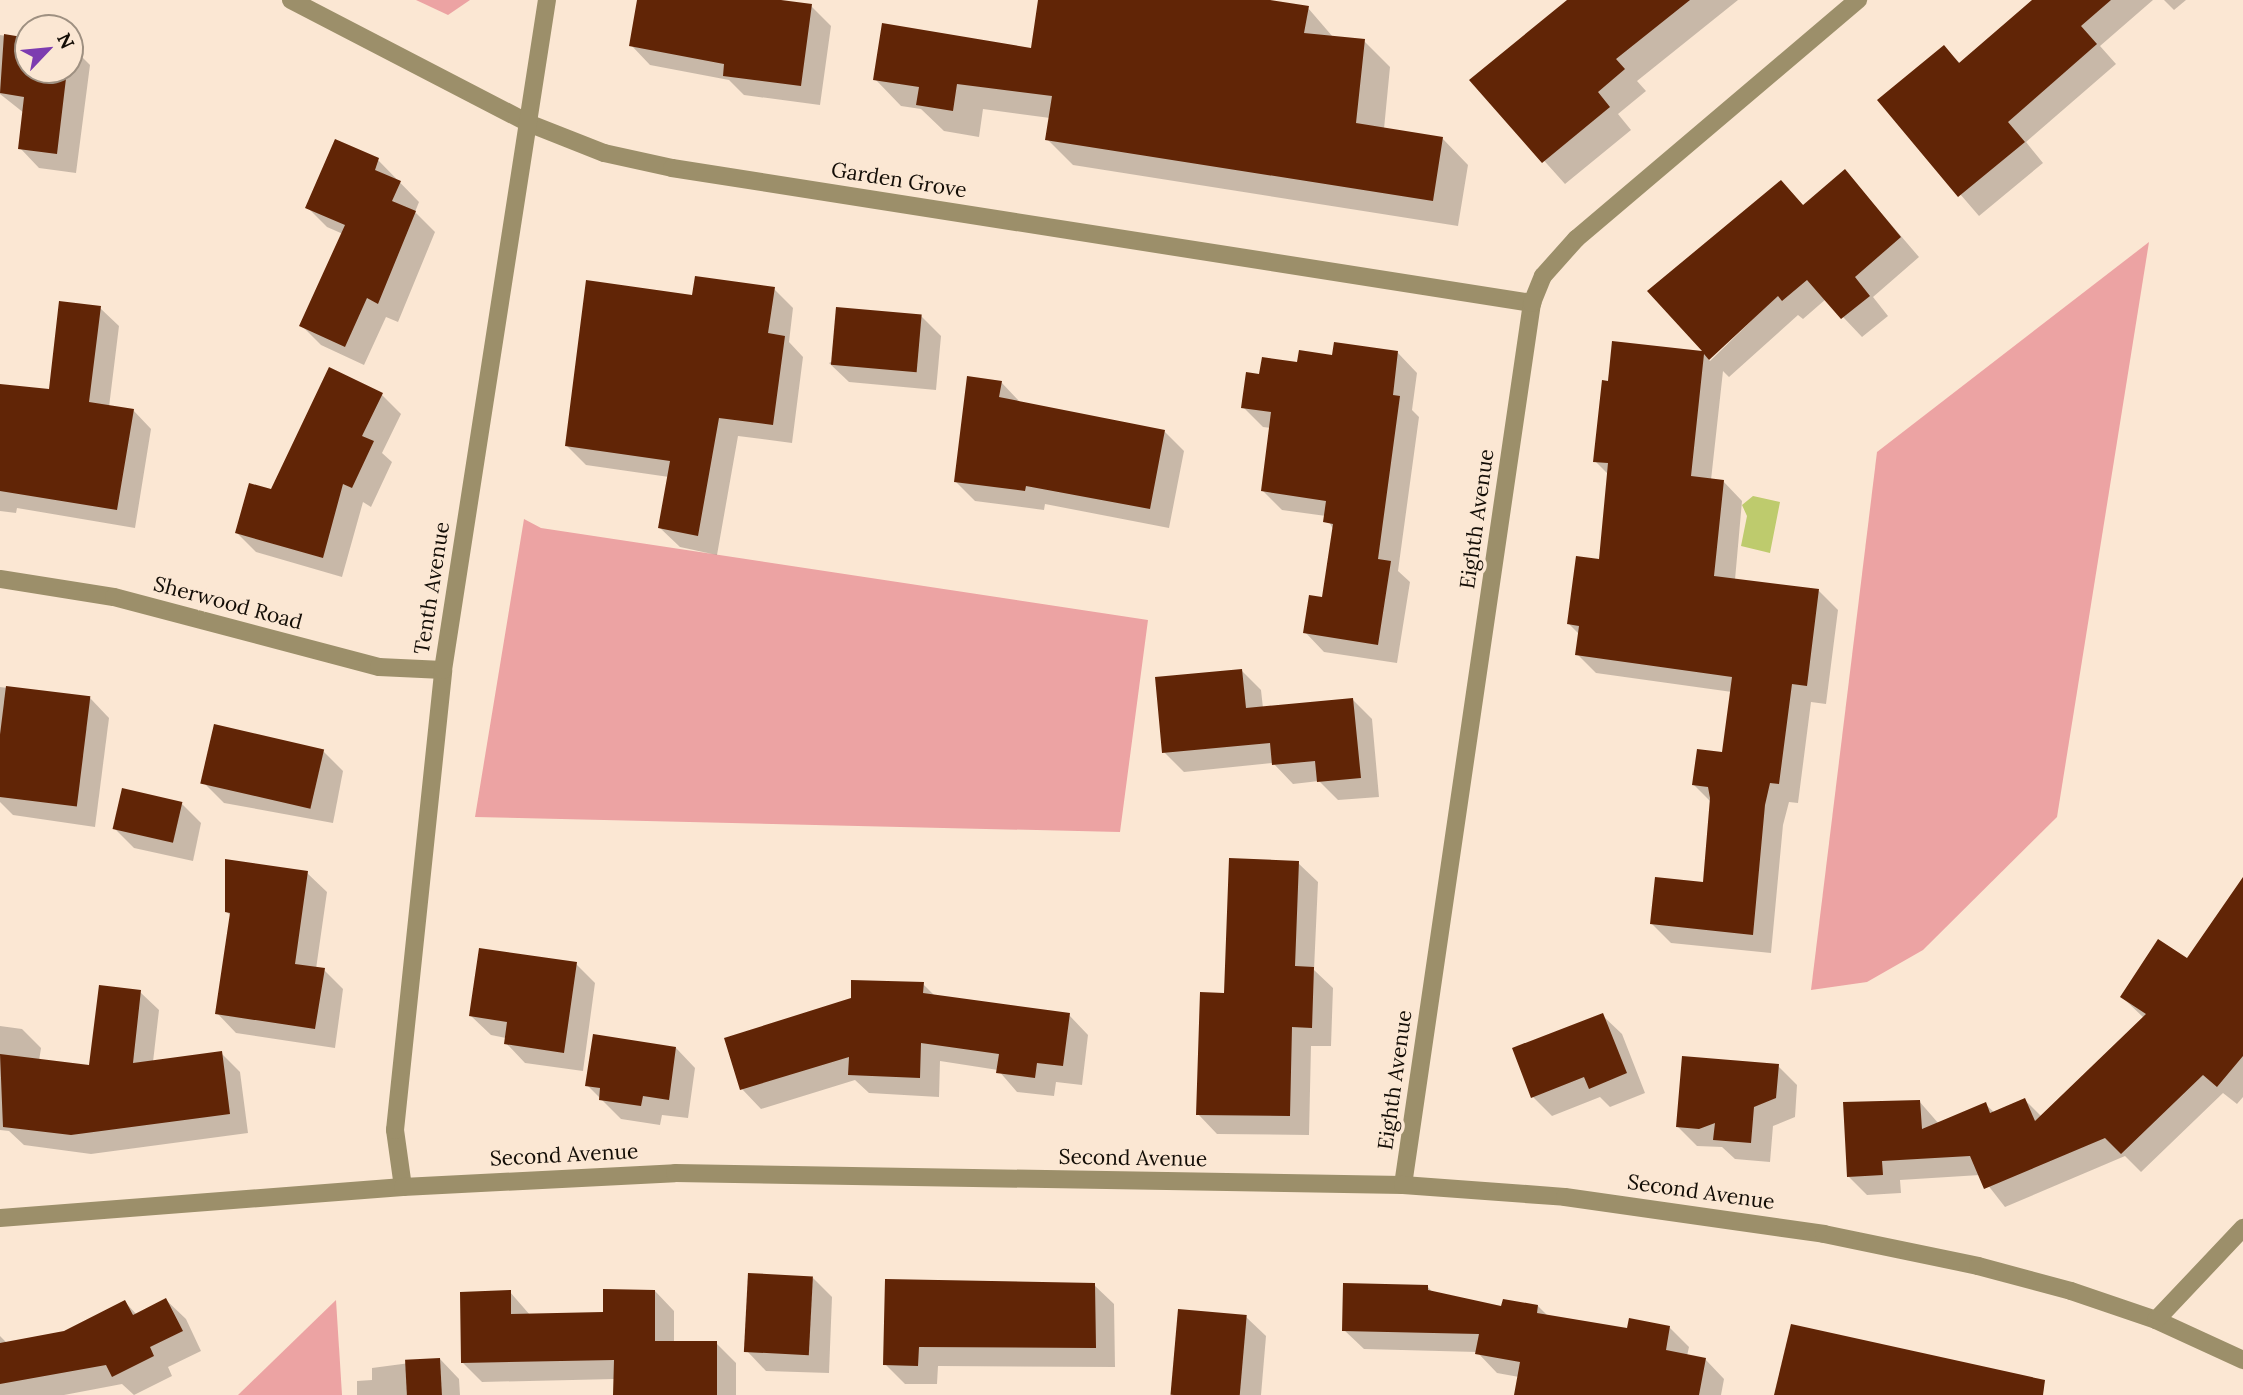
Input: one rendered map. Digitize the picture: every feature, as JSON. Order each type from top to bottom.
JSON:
[{"type":"street","name":"Garden Grove","points":[[291,0],[528,123],[604,153],[672,168],[1532,303]]},
{"type":"street","name":"Tenth Avenue","points":[[404,1187],[396,1130],[443,670],[547,0]]},
{"type":"street","name":"Eighth Avenue","points":[[1403,1185],[1532,303],[1543,276],[1576,239],[1858,0]]},
{"type":"street","name":"Sherwood Road","points":[[0,579],[114,597],[379,667],[443,670]]},
{"type":"street","name":"Second Avenue","points":[[0,1218],[404,1187],[675,1173],[1403,1185],[1565,1197],[1824,1234],[1978,1266],[2156,1320],[2243,1360]]},
{"type":"street","points":[[2156,1320],[2243,1228]]},
{"type":"shaded area","points":[[416,0],[470,0],[448,15]]},
{"type":"shaded area","points":[[2149,242],[2057,817],[1923,950],[1867,982],[1811,990],[1877,452]]},
{"type":"shaded area","points":[[1753,496],[1780,502],[1770,553],[1741,546],[1747,516],[1742,505]]},
{"type":"shaded area","points":[[524,519],[541,528],[1148,620],[1120,832],[475,817]]},
{"type":"shaded area","points":[[336,1300],[342,1395],[238,1395]]},
{"type":"building","points":[[637,0],[781,0],[812,4],[801,86],[723,76],[724,64],[629,46]]},
{"type":"building","points":[[1038,0],[1270,0],[1309,6],[1304,33],[1365,39],[1356,123],[1443,137],[1433,201],[1045,140],[1052,96],[957,84],[953,111],[916,105],[919,87],[873,80],[882,23],[1031,48]]},
{"type":"building","points":[[1567,0],[1690,0],[1616,59],[1625,69],[1598,92],[1610,107],[1542,163],[1469,80]]},
{"type":"building","points":[[2032,0],[2111,0],[2081,26],[2097,44],[2008,122],[2025,142],[1958,197],[1877,100],[1944,45],[1959,63]]},
{"type":"building","points":[[4,34],[14,36],[14,84],[65,84],[57,154],[18,149],[24,97],[0,93]]},
{"type":"building","points":[[335,139],[379,158],[375,170],[401,181],[392,201],[416,211],[378,304],[367,298],[345,347],[299,326],[345,225],[305,208]]},
{"type":"building","points":[[1845,169],[1901,237],[1855,277],[1870,296],[1841,319],[1807,280],[1782,301],[1778,296],[1709,360],[1704,354],[1691,476],[1724,480],[1714,576],[1819,589],[1807,686],[1792,684],[1779,784],[1770,783],[1765,805],[1753,935],[1650,924],[1655,877],[1703,882],[1710,798],[1708,787],[1692,785],[1697,749],[1722,752],[1732,677],[1575,655],[1579,626],[1567,624],[1576,556],[1599,559],[1608,463],[1593,462],[1602,380],[1608,381],[1612,341],[1702,351],[1647,291],[1781,180],[1803,205]]},
{"type":"building","points":[[695,276],[775,287],[768,333],[785,336],[773,425],[719,418],[698,536],[658,528],[670,461],[565,446],[586,280],[692,295]]},
{"type":"building","points":[[59,301],[101,306],[89,402],[134,409],[117,510],[0,491],[0,384],[49,389]]},
{"type":"building","points":[[836,307],[922,314],[917,372],[831,365]]},
{"type":"building","points":[[1334,342],[1398,351],[1393,395],[1400,396],[1378,559],[1391,561],[1378,645],[1303,633],[1309,595],[1322,597],[1333,524],[1323,522],[1326,501],[1261,491],[1271,412],[1241,408],[1246,372],[1259,374],[1262,357],[1297,362],[1299,350],[1332,355]]},
{"type":"building","points":[[329,367],[383,393],[362,436],[374,441],[352,488],[343,484],[323,558],[235,533],[249,483],[271,489]]},
{"type":"building","points":[[967,376],[1002,381],[999,397],[1165,430],[1150,509],[1026,486],[1025,491],[954,482]]},
{"type":"building","points":[[1242,669],[1246,708],[1353,698],[1361,778],[1317,782],[1315,761],[1272,765],[1270,743],[1162,753],[1155,677]]},
{"type":"building","points":[[6,686],[90,696],[77,807],[0,797],[0,735]]},
{"type":"building","points":[[214,724],[324,749],[310,809],[200,783]]},
{"type":"building","points":[[122,788],[182,802],[173,843],[113,829]]},
{"type":"building","points":[[1229,858],[1299,861],[1295,966],[1314,967],[1312,1028],[1292,1027],[1290,1116],[1196,1115],[1200,992],[1224,993]]},
{"type":"building","points":[[225,859],[308,871],[295,964],[325,968],[315,1029],[215,1014],[230,913],[225,912]]},
{"type":"building","points":[[2243,877],[2243,1056],[2217,1087],[2203,1075],[2121,1154],[2105,1138],[1984,1189],[1970,1156],[1882,1161],[1883,1175],[1847,1177],[1843,1102],[1920,1100],[1922,1129],[1986,1102],[1990,1113],[2025,1098],[2035,1121],[2146,1014],[2120,997],[2158,939],[2187,958]]},
{"type":"building","points":[[479,948],[577,962],[564,1053],[504,1044],[507,1022],[469,1016]]},
{"type":"building","points":[[851,980],[924,982],[923,993],[1070,1013],[1063,1066],[1037,1063],[1035,1078],[996,1073],[999,1054],[921,1043],[920,1078],[848,1075],[849,1057],[740,1090],[724,1038],[851,998]]},
{"type":"building","points":[[99,985],[141,990],[133,1063],[222,1051],[230,1114],[71,1135],[3,1127],[0,1054],[89,1065]]},
{"type":"building","points":[[1603,1013],[1627,1073],[1589,1089],[1584,1077],[1531,1098],[1512,1048]]},
{"type":"building","points":[[593,1034],[676,1047],[669,1100],[643,1096],[641,1106],[599,1100],[600,1088],[585,1086]]},
{"type":"building","points":[[1682,1056],[1779,1064],[1776,1098],[1754,1107],[1751,1143],[1713,1140],[1715,1123],[1699,1129],[1676,1127]]},
{"type":"building","points":[[748,1273],[813,1276],[809,1355],[744,1352]]},
{"type":"building","points":[[885,1279],[1095,1283],[1096,1348],[919,1347],[918,1366],[883,1365]]},
{"type":"building","points":[[1343,1283],[1428,1285],[1428,1290],[1501,1306],[1503,1299],[1538,1305],[1537,1313],[1627,1328],[1629,1318],[1670,1326],[1666,1350],[1706,1358],[1699,1395],[1514,1395],[1520,1362],[1475,1354],[1479,1334],[1342,1331]]},
{"type":"building","points":[[603,1289],[655,1290],[655,1341],[717,1341],[717,1395],[613,1395],[614,1360],[461,1363],[460,1292],[511,1290],[511,1314],[603,1312]]},
{"type":"building","points":[[166,1298],[183,1331],[150,1347],[154,1356],[112,1377],[106,1365],[0,1384],[0,1343],[64,1331],[125,1300],[133,1315]]},
{"type":"building","points":[[1178,1309],[1247,1315],[1240,1395],[1171,1395]]},
{"type":"building","points":[[1791,1324],[2045,1380],[2043,1395],[1774,1395]]},
{"type":"building","points":[[440,1358],[442,1395],[407,1395],[405,1360]]}]
